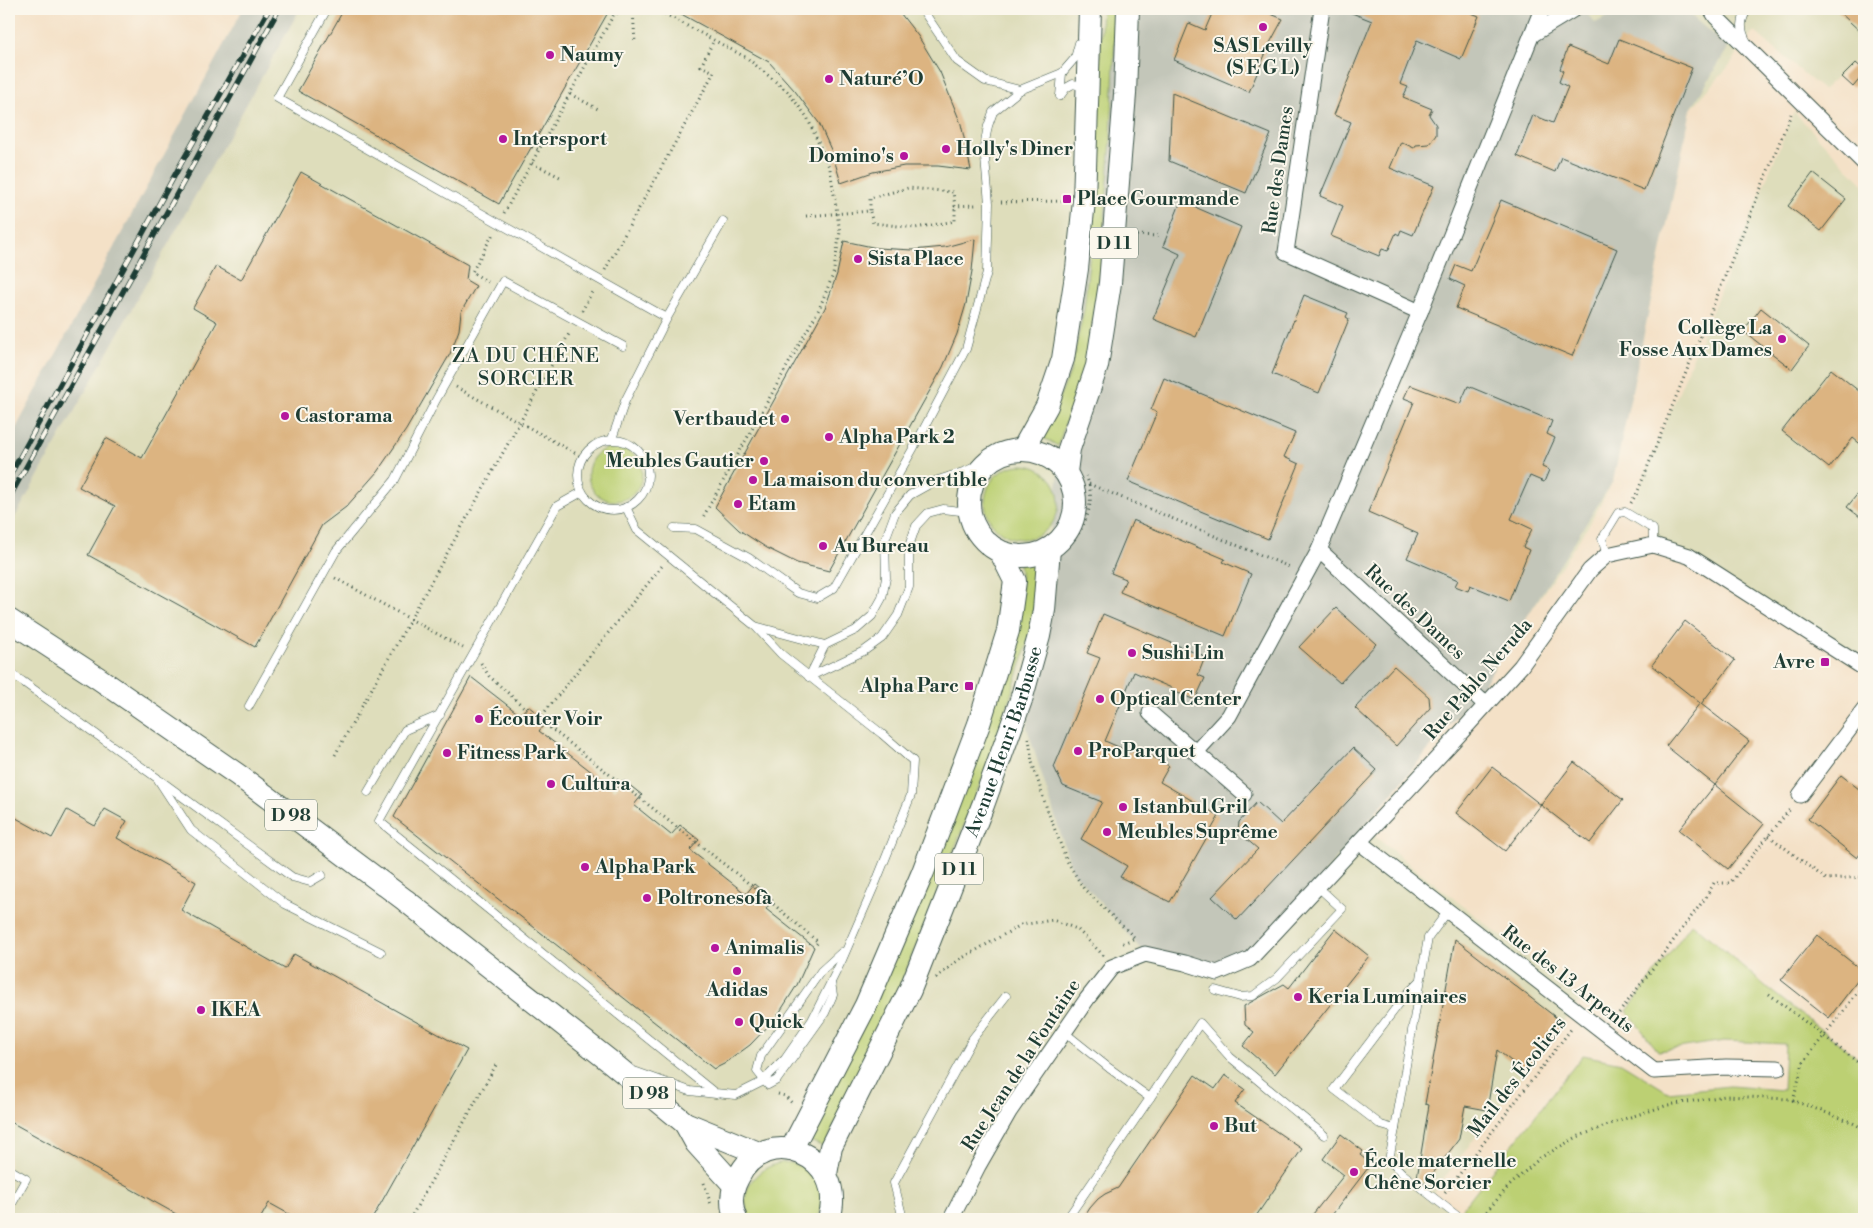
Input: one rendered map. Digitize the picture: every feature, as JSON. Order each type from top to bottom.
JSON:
[{"type":"main road","name":"D 11","points":[[1023,449],[1047,406],[1063,360],[1077,269],[1084,201],[1090,9]]},
{"type":"main road","name":"D 11","points":[[1075,472],[1069,449],[1097,366],[1110,283],[1125,94],[1128,9]]},
{"type":"main road","points":[[1023,449],[1037,451],[1075,472],[1074,511],[1070,526],[1057,548],[1033,555],[1017,556],[1001,552],[986,543],[975,529],[969,512],[968,498],[978,471],[988,461],[1005,452],[1023,449]]},
{"type":"main road","name":"Avenue Henri Barbusse","points":[[826,1174],[831,1147],[910,990],[986,797],[1021,700],[1039,636],[1057,548]]},
{"type":"main road","name":"Avenue Henri Barbusse","points":[[791,1150],[866,1005],[923,872],[979,724],[1008,631],[1015,582],[1001,552]]},
{"type":"main road","name":"D 98","points":[[9,620],[98,678],[238,775],[405,900],[612,1062],[685,1123],[761,1154]]},
{"type":"main road","name":"D 98","points":[[685,1123],[696,1144],[734,1185]]},
{"type":"main road","points":[[736,1219],[732,1199],[734,1185],[740,1172],[761,1154],[776,1150],[791,1150],[806,1155],[819,1164],[826,1174],[832,1192],[833,1207],[829,1219]]},
{"type":"street","name":"Rue des Dames","points":[[1322,9],[1286,252],[1420,312]]},
{"type":"street","points":[[1196,752],[1229,716],[1319,550],[1420,312],[1542,9]]},
{"type":"street","points":[[1533,34],[1574,9]]},
{"type":"street","points":[[1698,9],[1713,13],[1864,163]]},
{"type":"street","points":[[1607,555],[1653,545],[1689,556],[1864,668]]},
{"type":"street","name":"Rue des Dames","points":[[1319,550],[1485,704]]},
{"type":"street","name":"Rue Pablo Neruda","points":[[1145,954],[1185,963],[1217,973],[1250,959],[1521,666],[1590,570],[1607,555]]},
{"type":"street","points":[[1800,795],[1864,710]]},
{"type":"street","points":[[1150,713],[1244,794]]},
{"type":"street","name":"Rue des 13 Arpents","points":[[1359,842],[1654,1071],[1726,1066],[1778,1068]]},
{"type":"street","name":"Rue Jean de la Fontaine","points":[[951,1219],[978,1166],[1009,1112],[1064,1032],[1112,967],[1145,954]]},
{"type":"lane","points":[[327,9],[277,98],[667,318]]},
{"type":"lane","points":[[922,9],[957,61],[985,81],[1020,90]]},
{"type":"lane","points":[[1748,9],[1742,17],[1741,23],[1744,37],[1756,57]]},
{"type":"lane","points":[[674,528],[696,530],[749,558],[798,592],[817,598],[834,588],[914,447],[966,349],[987,272],[989,203],[984,147],[993,112],[1020,90],[1062,73],[1075,58],[1079,35]]},
{"type":"lane","points":[[1062,73],[1060,96],[1066,88],[1073,84],[1081,86],[1086,92]]},
{"type":"lane","points":[[612,440],[625,401],[667,318],[723,221]]},
{"type":"lane","points":[[249,706],[336,551],[395,480],[503,281],[623,346]]},
{"type":"lane","points":[[612,440],[632,445],[640,453],[646,467],[646,483],[642,493],[626,507],[616,510],[601,507],[588,500],[582,492],[578,476],[582,457],[596,444],[612,440]]},
{"type":"lane","points":[[810,677],[825,645],[856,630],[872,616],[882,598],[886,578],[885,540],[894,513],[910,495],[935,481],[966,471],[988,461]]},
{"type":"lane","points":[[582,492],[556,506],[380,821],[715,1093],[736,1096]]},
{"type":"lane","points":[[612,1062],[690,1091],[736,1096],[760,1082],[785,1059],[812,1020],[876,882],[911,795],[913,761],[882,734],[780,654],[756,626],[638,530],[626,507]]},
{"type":"lane","points":[[810,677],[864,652],[882,638],[898,614],[908,587],[909,546],[916,526],[928,513],[943,509],[969,512]]},
{"type":"lane","points":[[1607,555],[1602,539],[1618,513],[1625,512],[1653,529],[1653,545]]},
{"type":"lane","points":[[756,626],[825,645]]},
{"type":"lane","points":[[9,673],[22,680],[292,877],[310,882],[322,875]]},
{"type":"lane","points":[[368,792],[405,730],[440,714]]},
{"type":"lane","points":[[157,778],[191,830],[285,904],[381,952]]},
{"type":"lane","points":[[1215,990],[1240,997],[1253,996],[1277,978],[1342,909],[1318,887]]},
{"type":"lane","points":[[1448,912],[1428,938],[1390,1160],[1403,1174],[1461,1219]]},
{"type":"lane","points":[[760,1082],[757,1071],[761,1056],[822,971],[842,952]]},
{"type":"lane","points":[[1395,1129],[1381,1125],[1334,1089],[1406,996],[1420,982]]},
{"type":"lane","points":[[903,1219],[894,1183],[973,1038],[1006,996]]},
{"type":"lane","points":[[1067,1219],[1200,1023],[1230,1057],[1324,1135]]},
{"type":"lane","points":[[1064,1032],[1150,1098]]},
{"type":"lane","points":[[9,1169],[26,1178],[9,1209]]},
{"type":"path","points":[[484,290],[488,282],[472,272],[614,14],[633,9],[635,43]]},
{"type":"path","points":[[656,9],[747,58],[787,91],[807,117],[830,169],[840,232],[833,275],[820,309],[696,530]]},
{"type":"path","points":[[335,756],[714,72],[701,66],[714,40]]},
{"type":"path","points":[[570,94],[598,109]]},
{"type":"path","points":[[1625,512],[1637,493],[1798,98]]},
{"type":"path","points":[[532,147],[539,150]]},
{"type":"path","points":[[532,163],[560,178]]},
{"type":"path","points":[[908,188],[953,192],[955,206],[955,222],[915,228],[873,223],[870,211],[870,198],[908,188]]},
{"type":"path","points":[[998,203],[1071,201]]},
{"type":"path","points":[[955,206],[976,205]]},
{"type":"path","points":[[806,216],[870,211]]},
{"type":"path","points":[[1137,235],[1158,236]]},
{"type":"path","points":[[447,382],[582,457]]},
{"type":"path","points":[[1075,472],[1089,484],[1306,574]]},
{"type":"path","points":[[1057,548],[1082,528],[1089,512],[1089,484]]},
{"type":"path","points":[[539,719],[670,557]]},
{"type":"path","points":[[324,573],[473,654],[489,676],[539,719],[771,902],[818,942],[814,947]]},
{"type":"path","points":[[1029,736],[1032,762],[1048,812],[1067,861],[1084,889],[1135,938],[1119,945]]},
{"type":"path","points":[[1604,1032],[1706,896],[1714,882],[1730,883],[1800,795]]},
{"type":"path","points":[[1769,836],[1826,879],[1864,877]]},
{"type":"path","points":[[936,979],[957,960],[1021,924],[1053,920],[1078,929],[1104,957],[1107,952]]},
{"type":"path","points":[[1794,1101],[1803,1063],[1864,984]]},
{"type":"path","points":[[1769,994],[1864,1067]]},
{"type":"path","name":"Mail des Écoliers","points":[[1438,1202],[1582,1015]]},
{"type":"path","points":[[410,1219],[496,1065]]},
{"type":"path","points":[[760,1082],[766,1097],[776,1093],[786,1096],[794,1105]]},
{"type":"path","points":[[1480,1219],[1508,1187],[1540,1158],[1577,1137],[1668,1105],[1725,1096],[1794,1101],[1849,1121],[1864,1129]]},
{"type":"path","points":[[701,1177],[714,1211]]},
{"type":"shaded area","points":[[243,9],[300,9],[9,528],[9,441]]},
{"type":"shaded area","points":[[300,9],[1864,9],[1864,52],[1823,90],[1754,31],[1729,66],[1691,109],[1613,481],[1589,525],[1499,658],[1354,820],[1581,999],[1432,1194],[1457,1215],[1454,1219],[9,1219],[9,528]]},
{"type":"shaded area","points":[[1119,9],[1583,9],[1595,23],[1624,9],[1682,9],[1728,48],[1691,109],[1613,481],[1485,683],[1260,949],[1217,973],[1145,954],[1072,870],[1027,728]]},
{"type":"shaded area","name":"Collège La Fosse Aux Dames","points":[[1794,112],[1864,185],[1864,648],[1855,661],[1689,556],[1653,545],[1653,529],[1625,512],[1637,493]]},
{"type":"green space","points":[[1102,9],[1116,9],[1111,140],[1101,267],[1084,379],[1068,415],[1058,446],[1042,437],[1070,373],[1084,310],[1092,232]]},
{"type":"green space","points":[[615,447],[625,449],[634,455],[640,464],[642,474],[640,484],[634,493],[625,499],[615,501],[605,499],[596,493],[590,484],[588,474],[590,464],[596,455],[605,449]]},
{"type":"green space","points":[[1029,465],[1049,475],[1057,488],[1059,502],[1057,516],[1049,529],[1036,537],[1015,539],[995,529],[987,516],[985,495],[995,475],[1008,467]]},
{"type":"green space","points":[[1039,560],[1037,591],[1028,642],[991,757],[896,996],[824,1147],[808,1140],[1022,593],[1019,562]]},
{"type":"green space","points":[[1692,923],[1770,990],[1864,1063],[1864,1219],[1454,1219],[1583,1055],[1621,1063],[1668,1092],[1730,1086],[1783,1090],[1785,1044],[1724,1041],[1658,1051],[1627,1011]]},
{"type":"green space","points":[[784,1162],[801,1167],[811,1174],[819,1186],[822,1206],[817,1219],[751,1219],[745,1199],[751,1182],[765,1169]]},
{"type":"building","points":[[344,9],[610,9],[499,204],[298,91]]},
{"type":"building","points":[[672,9],[897,9],[918,36],[940,72],[961,124],[971,170],[938,166],[904,166],[873,172],[841,183],[832,152],[819,123],[795,91],[769,62]]},
{"type":"building","points":[[1214,9],[1259,9],[1283,19],[1271,41],[1249,92],[1174,60],[1189,23],[1205,30]]},
{"type":"building","points":[[1342,9],[1461,9],[1479,16],[1461,59],[1417,40],[1400,84],[1408,87],[1403,97],[1432,109],[1429,115],[1436,125],[1436,135],[1429,144],[1416,145],[1414,148],[1401,142],[1390,168],[1434,186],[1413,235],[1401,230],[1399,235],[1396,233],[1388,251],[1382,249],[1379,256],[1331,236],[1343,206],[1320,196],[1351,122],[1334,115],[1372,21]]},
{"type":"building","points":[[1836,9],[1864,9],[1864,35]]},
{"type":"building","points":[[1619,39],[1692,68],[1644,190],[1561,157],[1555,172],[1517,156],[1533,115],[1553,123],[1568,87],[1559,82],[1563,71],[1560,69],[1568,47],[1609,64]]},
{"type":"building","points":[[1856,63],[1864,70],[1864,74],[1853,87],[1842,77]]},
{"type":"building","points":[[1172,93],[1271,134],[1246,193],[1169,161]]},
{"type":"building","name":"Castorama","points":[[301,172],[468,265],[466,280],[476,286],[461,312],[459,330],[450,354],[406,430],[377,472],[346,507],[322,525],[255,647],[88,555],[115,506],[79,487],[106,438],[142,458],[217,322],[193,308],[216,266],[241,280]]},
{"type":"building","points":[[1813,173],[1846,199],[1821,231],[1788,206]]},
{"type":"building","points":[[1501,200],[1617,249],[1572,356],[1456,308],[1465,286],[1450,279],[1456,265],[1471,271]]},
{"type":"building","points":[[1181,201],[1241,227],[1196,337],[1153,319],[1180,254],[1163,246]]},
{"type":"building","name":"Alpha Park 2","points":[[975,239],[966,304],[957,334],[943,367],[829,571],[797,563],[767,548],[739,530],[715,507],[825,308],[837,274],[844,241],[877,248],[912,250],[945,247]]},
{"type":"building","points":[[1304,295],[1348,313],[1346,317],[1349,319],[1319,393],[1272,374]]},
{"type":"building","points":[[1761,308],[1809,346],[1792,369],[1743,331]]},
{"type":"building","points":[[1831,369],[1864,395],[1864,447],[1853,438],[1829,468],[1782,431]]},
{"type":"building","points":[[1164,378],[1295,433],[1284,457],[1299,464],[1268,539],[1128,481],[1157,412],[1151,410]]},
{"type":"building","points":[[1410,385],[1460,404],[1468,386],[1552,421],[1547,434],[1555,438],[1542,467],[1549,470],[1544,482],[1530,476],[1511,519],[1532,529],[1523,547],[1529,550],[1509,601],[1470,585],[1468,591],[1455,586],[1458,580],[1407,558],[1418,534],[1368,512],[1414,402],[1404,398]]},
{"type":"building","points":[[1864,486],[1864,520],[1847,507]]},
{"type":"building","points":[[1133,520],[1225,559],[1223,562],[1251,574],[1225,636],[1120,592],[1126,579],[1111,573]]},
{"type":"building","points":[[1336,608],[1376,644],[1340,683],[1299,647]]},
{"type":"building","points":[[1103,614],[1205,657],[1198,675],[1205,678],[1195,700],[1134,672],[1105,741],[1130,752],[1134,746],[1169,766],[1160,782],[1219,816],[1170,902],[1120,877],[1127,866],[1081,839],[1102,802],[1063,786],[1054,767],[1100,658],[1087,653]]},
{"type":"building","points":[[1685,621],[1735,660],[1701,704],[1749,741],[1715,785],[1666,746],[1700,703],[1652,665]]},
{"type":"building","points":[[1394,666],[1429,697],[1430,708],[1396,746],[1355,708]]},
{"type":"building","name":"Alpha Park","points":[[471,677],[520,715],[528,706],[547,721],[539,731],[615,790],[623,780],[642,795],[634,805],[671,835],[680,825],[699,840],[690,850],[746,894],[754,884],[773,899],[766,909],[814,947],[797,985],[776,1018],[750,1045],[724,1064],[714,1069],[394,817]]},
{"type":"building","points":[[1353,748],[1377,770],[1237,920],[1212,897],[1258,849],[1238,832],[1239,822],[1257,802],[1281,824]]},
{"type":"building","points":[[1574,762],[1623,800],[1590,843],[1541,805]]},
{"type":"building","points":[[1492,767],[1541,805],[1505,851],[1456,813]]},
{"type":"building","points":[[1841,775],[1864,793],[1864,849],[1857,858],[1808,819]]},
{"type":"building","points":[[1715,785],[1764,824],[1728,869],[1679,830]]},
{"type":"building","name":"IKEA","points":[[105,809],[127,821],[117,838],[196,882],[181,910],[285,969],[294,954],[467,1050],[372,1219],[298,1219],[269,1203],[260,1219],[185,1219],[9,1121],[9,814],[52,838],[67,810],[95,826]]},
{"type":"building","name":"Keria Luminaires","points":[[1335,929],[1369,956],[1275,1074],[1243,1046],[1254,1032],[1245,1025],[1244,1006],[1284,984],[1289,988]]},
{"type":"building","points":[[1817,935],[1864,972],[1829,1018],[1781,980]]},
{"type":"building","points":[[1455,939],[1563,1023],[1525,1072],[1497,1050],[1487,1110],[1465,1106],[1459,1139],[1425,1184],[1417,1178],[1429,1105],[1425,1104]]},
{"type":"building","name":"But","points":[[1195,1075],[1215,1089],[1225,1075],[1245,1089],[1235,1103],[1302,1149],[1254,1219],[1083,1219],[1098,1199],[1118,1188]]},
{"type":"building","points":[[1341,1134],[1363,1151],[1360,1155],[1371,1164],[1329,1219],[1309,1219],[1344,1175],[1323,1159]]},
{"type":"railway","points":[[9,477],[182,162],[269,9]]},
{"type":"railway","points":[[9,498],[279,9]]},
{"type":"place","name":"SAS Levilly (S E G L)","points":[[1263,27]]},
{"type":"place","name":"Naumy","points":[[550,55]]},
{"type":"place","name":"Naturé’O","points":[[829,79]]},
{"type":"place","name":"Intersport","points":[[503,139]]},
{"type":"place","name":"Holly's Diner","points":[[946,149]]},
{"type":"place","name":"Domino's","points":[[904,156]]},
{"type":"place","name":"Place Gourmande","points":[[1067,199]]},
{"type":"place","name":"Sista Place","points":[[858,259]]},
{"type":"place","name":"Collège La Fosse Aux Dames","points":[[1782,339]]},
{"type":"place","name":"Castorama","points":[[285,416]]},
{"type":"place","name":"Vertbaudet","points":[[785,419]]},
{"type":"place","name":"Alpha Park 2","points":[[829,437]]},
{"type":"place","name":"Meubles Gautier","points":[[764,461]]},
{"type":"place","name":"La maison du convertible","points":[[753,480]]},
{"type":"place","name":"Etam","points":[[738,504]]},
{"type":"place","name":"Au Bureau","points":[[823,546]]},
{"type":"place","name":"Sushi Lin","points":[[1132,653]]},
{"type":"place","name":"Avre","points":[[1825,662]]},
{"type":"place","name":"Alpha Parc","points":[[969,686]]},
{"type":"place","name":"Optical Center","points":[[1100,699]]},
{"type":"place","name":"Écouter Voir","points":[[479,719]]},
{"type":"place","name":"ProParquet","points":[[1078,751]]},
{"type":"place","name":"Fitness Park","points":[[447,753]]},
{"type":"place","name":"Cultura","points":[[551,784]]},
{"type":"place","name":"Istanbul Gril","points":[[1123,807]]},
{"type":"place","name":"Meubles Suprême","points":[[1107,832]]},
{"type":"place","name":"Alpha Park","points":[[585,867]]},
{"type":"place","name":"Poltronesofà","points":[[647,898]]},
{"type":"place","name":"Animalis","points":[[715,948]]},
{"type":"place","name":"Adidas","points":[[737,971]]},
{"type":"place","name":"Keria Luminaires","points":[[1298,997]]},
{"type":"place","name":"IKEA","points":[[201,1010]]},
{"type":"place","name":"Quick","points":[[739,1022]]},
{"type":"place","name":"But","points":[[1214,1126]]},
{"type":"place","name":"École maternelle Chêne Sorcier","points":[[1354,1172]]},
{"type":"district","name":"ZA DU CHÊNE SORCIER","points":[[526,368]]}]
